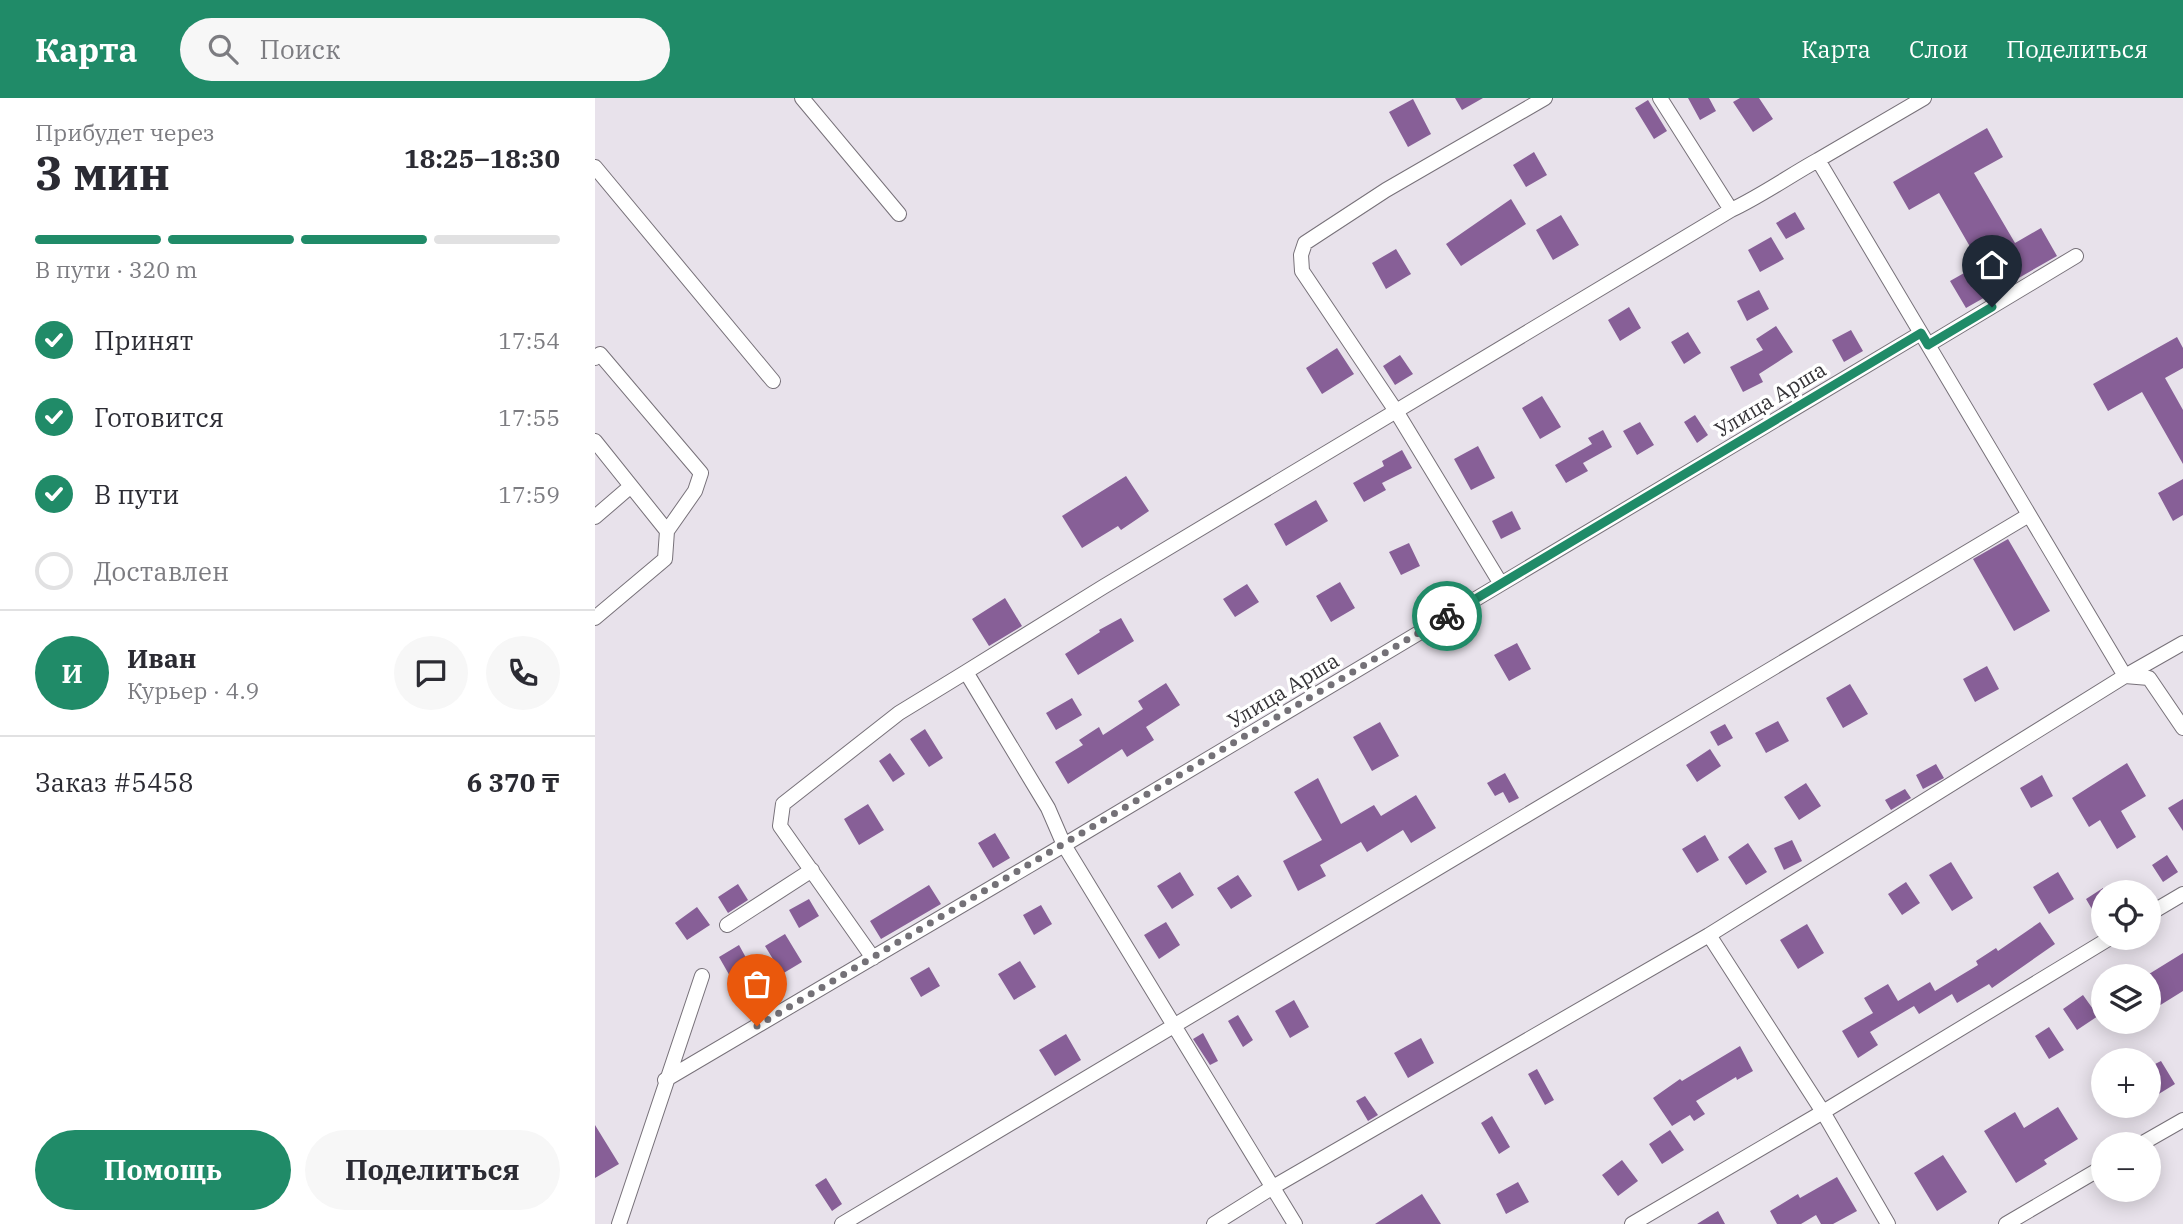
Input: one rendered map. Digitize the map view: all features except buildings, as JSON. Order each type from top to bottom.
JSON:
[{"type":"street","points":[[802,98],[898,214]]},
{"type":"street","points":[[1501,584],[1396,411],[1302,271],[1301,255],[1305,243],[1386,190],[1545,98]]},
{"type":"street","points":[[1660,98],[1731,210]]},
{"type":"street","points":[[873,958],[781,826],[783,804],[898,713],[1396,411],[1731,210],[1754,199],[1776,183],[1924,98]]},
{"type":"street","points":[[1818,160],[2125,676]]},
{"type":"street","points":[[595,167],[773,381]]},
{"type":"street","name":"Улица Арша","points":[[665,1080],[1501,584],[1925,339],[2076,256]]},
{"type":"street","points":[[595,358],[600,354],[701,473],[695,491],[667,530],[665,559],[595,618]]},
{"type":"street","points":[[595,441],[667,530]]},
{"type":"street","points":[[595,517],[631,486]]},
{"type":"street","points":[[842,1224],[2029,515]]},
{"type":"street","points":[[1214,1224],[1273,1187],[1709,935],[2125,676],[2183,643]]},
{"type":"street","points":[[966,672],[1048,808],[1064,845],[1295,1224]]},
{"type":"street","points":[[2125,676],[2149,678],[2183,728]]},
{"type":"street","points":[[727,925],[811,870]]},
{"type":"street","points":[[2161,907],[2183,894]]},
{"type":"street","points":[[1709,935],[1823,1112],[1888,1224]]},
{"type":"street","points":[[1632,1224],[2091,950]]},
{"type":"street","points":[[619,1224],[702,976]]},
{"type":"street","points":[[2161,1133],[2183,1120]]},
{"type":"street","points":[[2006,1224],[2091,1174]]},
{"type":"way so far","points":[[757,1026],[1447,616]]},
{"type":"route","points":[[1447,616],[1921,333],[1928,345],[1992,307]]}]
